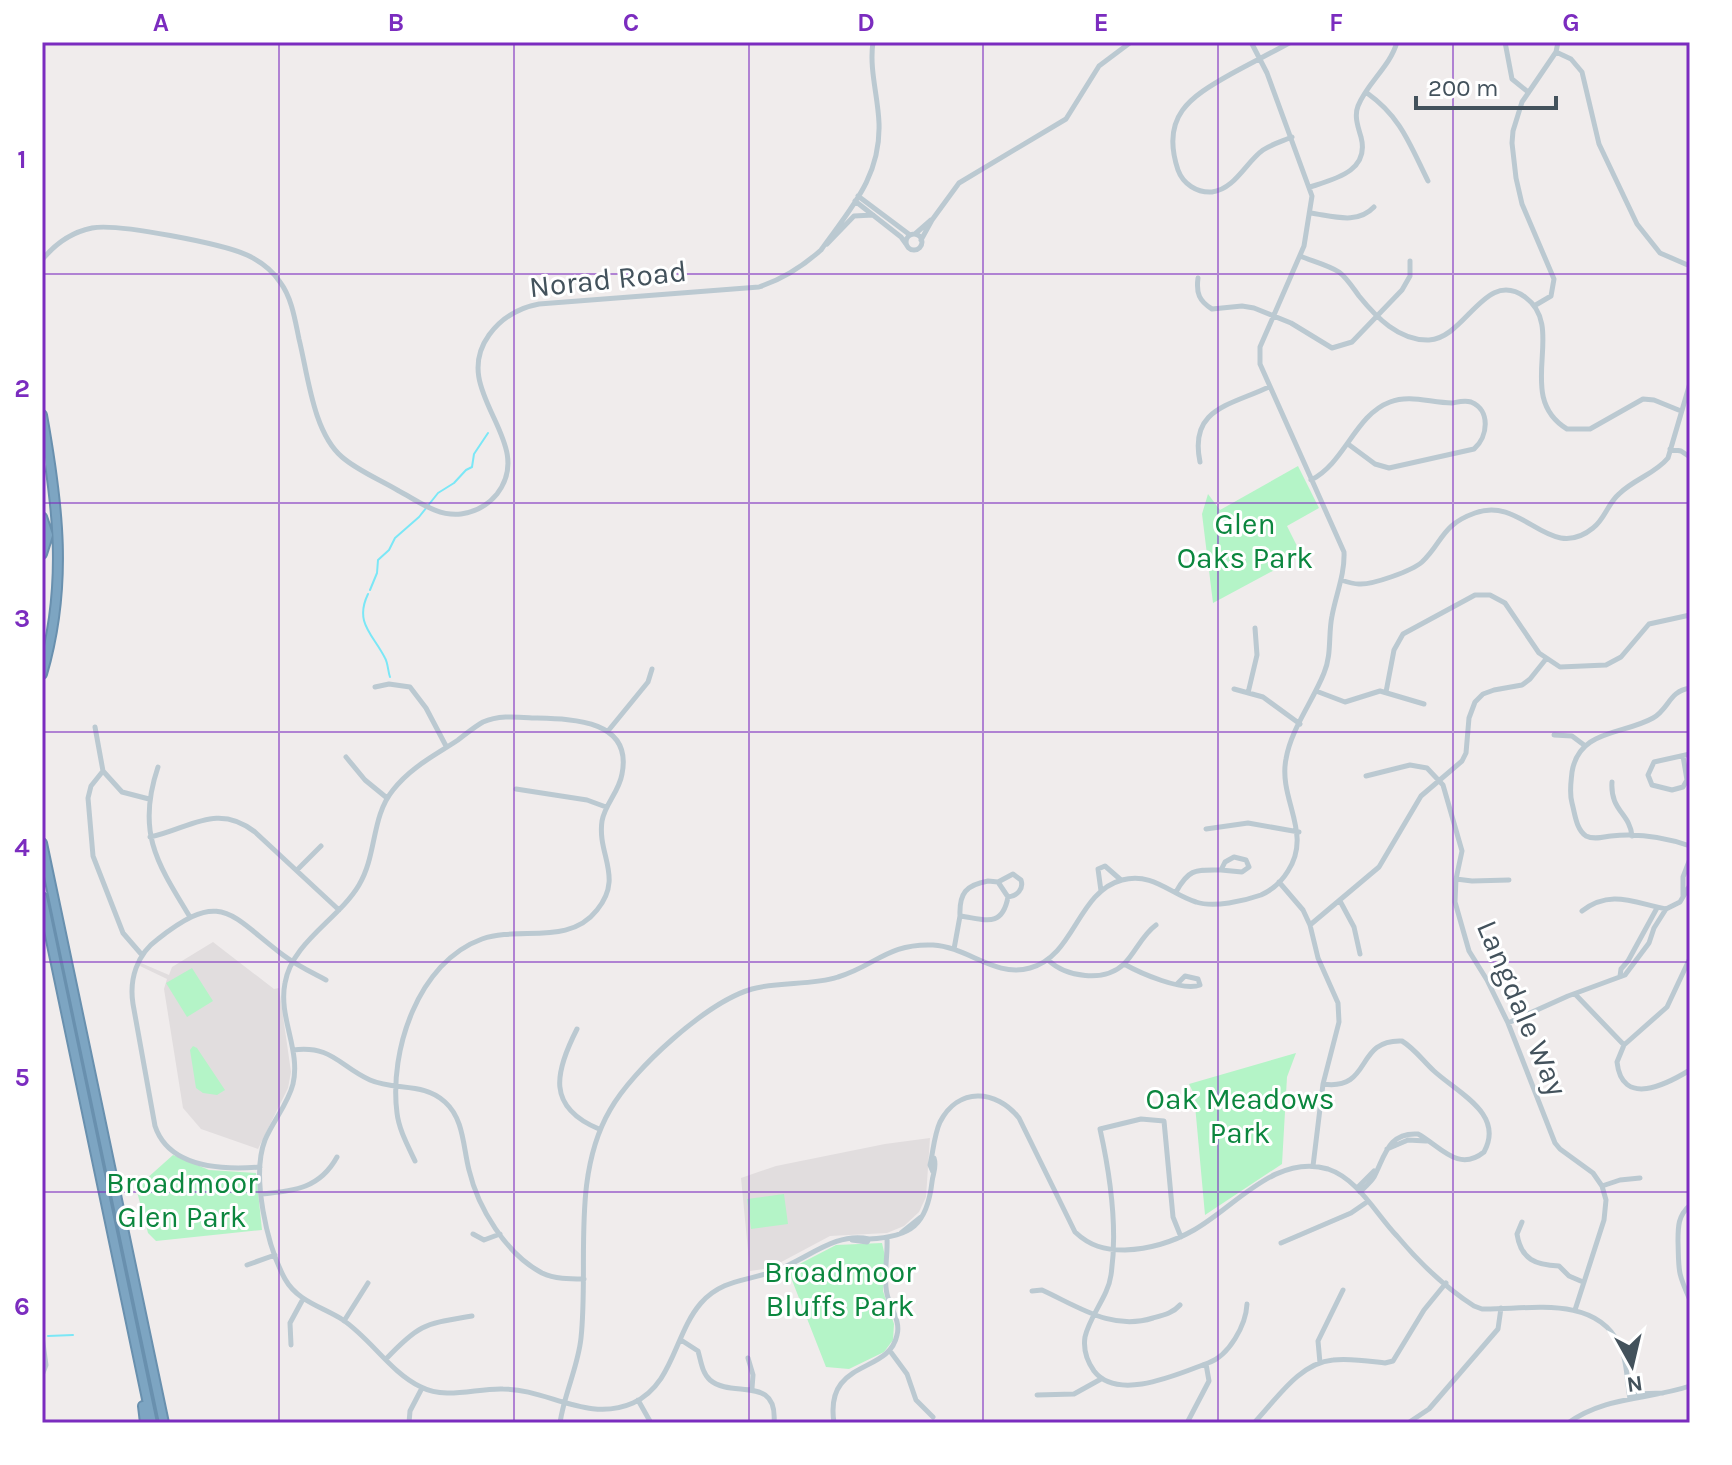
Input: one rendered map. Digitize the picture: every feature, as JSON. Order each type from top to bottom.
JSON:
[{"type":"highway","points":[[42,415],[57,518],[60,567],[56,618],[42,674]]},
{"type":"highway","points":[[42,517],[48,535],[42,554]]},
{"type":"highway","points":[[42,843],[166,1423]]},
{"type":"highway","points":[[42,897],[152,1423]]},
{"type":"highway","points":[[138,1358],[145,1423]]},
{"type":"main road","points":[[42,427],[45,455],[42,471]]},
{"type":"street","name":"Norad Road","points":[[42,260],[59,243],[73,235],[87,229],[110,226],[229,249],[257,261],[278,279],[289,300],[318,419],[328,441],[351,464],[428,506],[456,515],[480,509],[491,500],[505,479],[509,457],[507,445],[483,397],[478,369],[486,339],[514,312],[539,304],[759,287],[793,272],[821,250],[872,172],[878,147],[879,123],[873,76],[873,42]]},
{"type":"street","points":[[857,199],[911,249],[916,249],[932,220],[959,183],[1066,119],[1099,66],[1131,42]]},
{"type":"street","points":[[560,1423],[581,1340],[586,1190],[599,1129],[620,1094],[653,1056],[734,996],[764,986],[833,979],[896,950],[930,945],[954,949],[1007,970],[1028,969],[1048,960],[1101,891],[1121,880],[1134,878],[1153,881],[1194,902],[1211,904],[1260,895],[1279,882],[1294,861],[1299,832],[1288,795],[1286,755],[1329,659],[1332,616],[1344,559],[1342,545],[1269,387],[1260,355],[1260,347],[1300,256],[1310,213],[1310,187],[1251,42]]},
{"type":"street","points":[[1291,42],[1201,91],[1185,106],[1174,134],[1178,169],[1188,185],[1198,191],[1222,189],[1263,150],[1292,137]]},
{"type":"street","points":[[1310,187],[1343,176],[1357,165],[1363,145],[1357,109],[1394,53],[1397,42]]},
{"type":"street","points":[[1505,42],[1508,71],[1512,79],[1528,92]]},
{"type":"street","points":[[1534,306],[1551,296],[1555,285],[1522,204],[1513,158],[1515,122],[1528,92],[1556,52],[1558,42]]},
{"type":"street","points":[[1556,52],[1571,59],[1582,72],[1599,144],[1637,224],[1660,253],[1690,266]]},
{"type":"street","points":[[1367,93],[1383,104],[1400,124],[1428,181]]},
{"type":"street","points":[[857,199],[921,240]]},
{"type":"street","points":[[1310,213],[1353,218],[1366,215],[1374,207]]},
{"type":"street","points":[[821,250],[854,216],[873,215]]},
{"type":"street","points":[[906,244],[912,235],[932,220]]},
{"type":"street","points":[[1300,256],[1339,272],[1377,316],[1401,333],[1428,340],[1440,338],[1462,324],[1480,301],[1492,292],[1505,289],[1526,297],[1534,306],[1544,337],[1540,385],[1544,401],[1558,423],[1577,431],[1590,429],[1643,399],[1681,411]]},
{"type":"street","points":[[1198,278],[1196,290],[1199,298],[1212,309],[1242,306],[1273,316],[1304,330],[1332,348],[1352,342],[1407,283],[1410,261]]},
{"type":"street","points":[[1341,580],[1362,585],[1411,569],[1422,562],[1442,534],[1457,522],[1488,508],[1516,515],[1542,533],[1555,537],[1581,535],[1600,521],[1618,495],[1661,467],[1670,449],[1690,383]]},
{"type":"street","points":[[1200,462],[1197,435],[1205,419],[1269,387]]},
{"type":"street","points":[[1311,480],[1330,469],[1348,444],[1372,413],[1392,401],[1470,402],[1479,408],[1484,417],[1485,436],[1474,449],[1420,459],[1397,467],[1375,464],[1348,444]]},
{"type":"street","points":[[1670,449],[1690,457]]},
{"type":"street","points":[[1386,692],[1394,650],[1403,634],[1475,595],[1490,595],[1505,603],[1539,653],[1560,667],[1606,665],[1621,657],[1649,624],[1690,615]]},
{"type":"street","points":[[1248,693],[1257,655],[1255,628]]},
{"type":"street","points":[[1310,925],[1379,867],[1414,805],[1462,761],[1466,753],[1469,718],[1475,702],[1483,694],[1494,690],[1522,685],[1546,659]]},
{"type":"street","points":[[608,731],[648,682],[652,669]]},
{"type":"street","points":[[375,687],[389,684],[410,687],[426,708],[446,746]]},
{"type":"street","points":[[1690,688],[1673,694],[1663,710],[1653,718],[1634,728],[1601,735],[1584,745],[1574,760],[1570,787],[1577,824],[1586,836],[1670,839],[1690,846]]},
{"type":"street","points":[[1234,689],[1263,697],[1300,724]]},
{"type":"street","points":[[1316,691],[1345,702],[1369,693],[1386,692],[1424,704]]},
{"type":"street","points":[[415,1161],[397,1119],[396,1086],[402,1045],[416,1006],[433,978],[454,955],[469,945],[495,935],[570,930],[585,922],[605,897],[610,877],[602,831],[606,807],[620,782],[623,766],[619,746],[608,731],[576,720],[502,718],[479,725],[415,767],[387,798],[378,816],[368,867],[356,889],[292,961],[286,976],[284,996],[295,1074],[292,1087],[264,1141],[260,1167],[267,1230],[275,1255],[286,1282],[303,1299],[344,1321],[422,1388],[441,1393],[515,1390],[602,1410],[622,1407],[638,1400],[660,1381],[700,1304],[723,1285],[775,1271],[832,1243],[852,1240],[867,1242],[912,1230],[920,1222],[929,1199],[936,1166],[937,1130],[950,1109],[973,1097],[998,1099],[1006,1103],[1019,1118],[1075,1232],[1097,1247],[1113,1250],[1147,1247],[1181,1237],[1281,1171],[1313,1166],[1338,1173],[1358,1190],[1405,1246],[1474,1306],[1482,1309],[1575,1310],[1601,1321],[1618,1342],[1630,1399]]},
{"type":"street","points":[[95,727],[103,771],[111,783],[122,792],[149,799]]},
{"type":"street","points":[[1554,735],[1572,736],[1584,745]]},
{"type":"street","points":[[1687,755],[1687,780],[1681,789],[1652,785],[1648,775],[1654,762],[1687,755]]},
{"type":"street","points":[[346,757],[365,780],[387,798]]},
{"type":"street","points":[[1366,776],[1410,765],[1427,768],[1439,780]]},
{"type":"street","points":[[158,767],[149,799],[150,837],[157,858],[190,917]]},
{"type":"street","points":[[103,771],[91,786],[88,798],[93,856],[123,933],[142,955]]},
{"type":"street","name":"Langdale Way","points":[[1439,780],[1447,793],[1462,851],[1455,902],[1469,951],[1508,1023],[1555,1143],[1566,1154],[1587,1166],[1602,1186]]},
{"type":"street","points":[[1612,782],[1615,806],[1629,822],[1632,836]]},
{"type":"street","points":[[516,789],[587,800],[606,807]]},
{"type":"street","points":[[150,837],[201,819],[228,819],[249,827],[339,910]]},
{"type":"street","points":[[1206,829],[1248,823],[1299,832]]},
{"type":"street","points":[[297,870],[321,846]]},
{"type":"street","points":[[1176,892],[1183,879],[1195,870],[1242,872],[1249,867],[1246,860],[1234,857],[1225,862],[1221,870]]},
{"type":"street","points":[[1683,895],[1683,877],[1690,859]]},
{"type":"street","points":[[1101,891],[1098,869],[1105,866],[1121,880]]},
{"type":"street","points":[[954,949],[961,896],[966,888],[988,881],[998,882],[1013,874],[1021,880],[1021,889],[1008,897]]},
{"type":"street","points":[[1456,879],[1509,880]]},
{"type":"street","points":[[960,916],[993,920],[1001,916],[1008,897],[998,882]]},
{"type":"street","points":[[1279,882],[1303,910],[1310,925],[1318,958],[1334,993],[1339,1013],[1323,1084],[1313,1166]]},
{"type":"street","points":[[1582,911],[1594,902],[1611,898],[1666,909],[1676,906],[1690,885]]},
{"type":"street","points":[[1340,901],[1354,927],[1360,954]]},
{"type":"street","points":[[1620,976],[1621,969],[1658,907]]},
{"type":"street","points":[[1508,1023],[1625,975],[1649,943],[1666,909]]},
{"type":"street","points":[[260,1167],[224,1169],[203,1165],[172,1150],[159,1136],[132,998],[133,978],[142,955],[158,938],[190,917],[214,910],[232,914],[292,961],[326,980]]},
{"type":"street","points":[[1647,924],[1654,928]]},
{"type":"street","points":[[1048,960],[1059,970],[1073,974],[1106,974],[1124,964],[1156,925]]},
{"type":"street","points":[[1690,958],[1667,1007],[1624,1045],[1618,1056],[1618,1067],[1624,1081],[1645,1090],[1690,1070]]},
{"type":"street","points":[[1124,964],[1138,973],[1177,984]]},
{"type":"street","points":[[1575,994],[1624,1045]]},
{"type":"street","points":[[577,1029],[562,1058],[559,1087],[571,1112],[586,1124],[599,1129]]},
{"type":"street","points":[[1323,1084],[1336,1086],[1352,1081],[1376,1046],[1402,1041],[1481,1109],[1489,1126],[1490,1135],[1484,1152],[1468,1160],[1451,1158],[1418,1134],[1394,1140],[1375,1170],[1375,1176],[1358,1190]]},
{"type":"street","points":[[293,1050],[311,1048],[324,1051],[367,1079],[427,1091],[450,1107],[460,1127],[472,1183],[500,1234],[541,1272],[563,1279],[584,1279]]},
{"type":"street","points":[[1181,1237],[1173,1217],[1164,1121],[1124,1121],[1100,1129],[1114,1216],[1113,1250],[1111,1278],[1086,1334],[1085,1352],[1089,1364],[1101,1379],[1123,1387],[1138,1385],[1216,1360],[1227,1350],[1246,1315],[1247,1304]]},
{"type":"street","points":[[262,1194],[295,1191],[308,1186],[322,1178],[337,1157]]},
{"type":"street","points":[[1575,1310],[1606,1210],[1602,1186],[1640,1178]]},
{"type":"street","points":[[1281,1243],[1351,1213],[1367,1202]]},
{"type":"street","points":[[1690,1205],[1678,1221],[1677,1256],[1678,1271],[1690,1300]]},
{"type":"street","points":[[1522,1222],[1517,1234],[1525,1255],[1540,1265],[1559,1266],[1569,1276],[1583,1282]]},
{"type":"street","points":[[473,1234],[484,1240],[500,1234]]},
{"type":"street","points":[[834,1423],[836,1394],[847,1376],[890,1351],[898,1335],[886,1287],[887,1238]]},
{"type":"street","points":[[247,1265],[275,1255]]},
{"type":"street","points":[[344,1321],[368,1283]]},
{"type":"street","points":[[1254,1423],[1303,1371],[1320,1363],[1331,1360],[1393,1361],[1424,1310],[1446,1283]]},
{"type":"street","points":[[1032,1291],[1042,1290],[1119,1323],[1134,1324],[1174,1312],[1180,1305]]},
{"type":"street","points":[[1320,1363],[1318,1341],[1343,1290]]},
{"type":"street","points":[[291,1345],[290,1323],[303,1299]]},
{"type":"street","points":[[1408,1423],[1429,1409],[1498,1329],[1501,1308]]},
{"type":"street","points":[[386,1359],[410,1333],[422,1326],[472,1316]]},
{"type":"street","points":[[42,1336],[46,1365],[42,1375]]},
{"type":"street","points":[[681,1340],[698,1351],[703,1371],[712,1382],[726,1388],[752,1388],[769,1400],[774,1423]]},
{"type":"street","points":[[890,1351],[903,1366],[916,1400],[933,1417]]},
{"type":"street","points":[[748,1358],[753,1375],[752,1388]]},
{"type":"street","points":[[1187,1423],[1209,1381],[1206,1364]]},
{"type":"street","points":[[1037,1395],[1074,1394],[1101,1379]]},
{"type":"street","points":[[1568,1423],[1592,1408],[1658,1396],[1690,1386]]},
{"type":"street","points":[[409,1423],[410,1411],[422,1388]]},
{"type":"street","points":[[638,1400],[651,1423]]},
{"type":"shaded area","points":[[213,942],[274,989],[279,988],[291,1072],[288,1088],[258,1149],[201,1129],[183,1108],[164,989],[167,979],[140,966],[141,963],[169,975],[172,967]]},
{"type":"shaded area","points":[[930,1138],[926,1197],[919,1212],[904,1226],[887,1233],[830,1236],[770,1268],[750,1271],[741,1178],[776,1166]]},
{"type":"green space","name":"Glen Oaks Park","points":[[1298,466],[1319,508],[1287,526],[1299,550],[1295,559],[1213,603],[1202,514],[1208,494],[1220,510]]},
{"type":"green space","points":[[192,968],[213,1001],[187,1017],[166,983]]},
{"type":"green space","points":[[193,1046],[225,1090],[217,1095],[203,1093],[196,1088],[190,1050]]},
{"type":"green space","name":"Oak Meadows Park","points":[[1296,1053],[1287,1077],[1282,1164],[1205,1215],[1194,1094],[1189,1084]]},
{"type":"green space","name":"Broadmoor Glen Park","points":[[173,1155],[209,1170],[256,1173],[262,1230],[156,1241],[148,1233],[136,1188]]},
{"type":"green space","points":[[784,1194],[788,1224],[751,1229],[747,1199]]},
{"type":"green space","name":"Broadmoor Bluffs Park","points":[[882,1243],[885,1256],[883,1291],[894,1324],[893,1340],[884,1352],[849,1369],[826,1367],[788,1270],[836,1245]]},
{"type":"waterway","points":[[370,590],[378,560],[438,493],[472,467],[474,454],[488,433]]},
{"type":"waterway","points":[[368,594],[364,604],[364,621],[386,660],[390,677]]},
{"type":"waterway","points":[[48,1336],[73,1335]]}]
